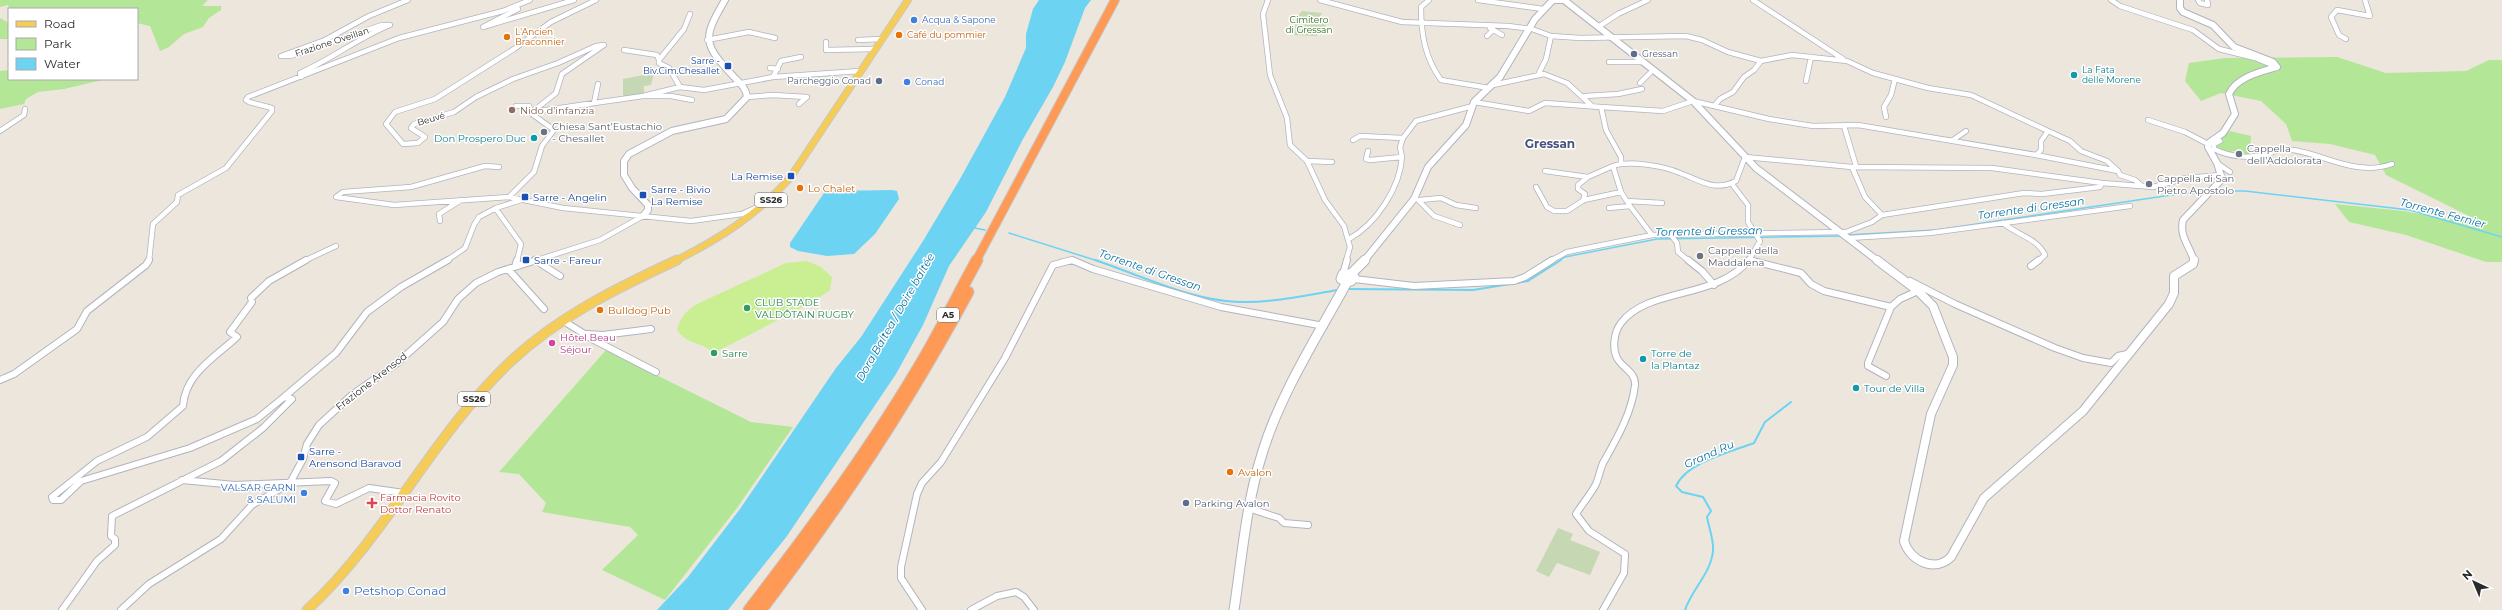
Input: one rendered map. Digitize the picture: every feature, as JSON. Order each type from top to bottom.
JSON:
[{"type":"highway","name":"A5","points":[[749,610],[836,493],[901,396],[927,353],[1115,0]]},
{"type":"highway","name":"A5","points":[[760,610],[844,497],[931,361],[1121,0]]},
{"type":"main road","name":"SS26","points":[[307,610],[343,574],[491,378],[513,357],[561,320],[600,297],[724,234],[772,200],[790,178],[908,0]]},
{"type":"main road","points":[[1236,610],[1251,509],[1262,453],[1285,398],[1325,326],[1338,298],[1349,278],[1417,200],[1428,167],[1466,125],[1473,104],[1491,86],[1543,9],[1553,0],[1564,0]]},
{"type":"street","name":"Frazione Oveillan","points":[[301,77],[300,73],[324,62],[360,38],[390,25],[382,25],[290,56],[281,56],[325,40],[369,16],[408,0]]},
{"type":"street","points":[[0,380],[14,374],[77,330],[87,311],[146,265],[149,260],[153,224],[177,202],[178,195],[226,168],[272,111],[272,108],[268,106],[250,104],[246,100],[248,97],[399,38],[503,11],[530,0]]},
{"type":"street","points":[[534,0],[487,23],[484,27],[574,0]]},
{"type":"street","name":"Beuvé","points":[[532,112],[556,93],[562,74],[604,45],[596,46],[552,65],[513,79],[476,97],[454,112],[414,124],[411,128],[412,130],[425,138],[418,143],[403,144],[386,124],[399,108],[423,105],[435,99],[514,49],[551,22],[596,0]]},
{"type":"street","points":[[725,0],[707,33],[706,40],[714,54],[740,83],[747,97]]},
{"type":"street","points":[[1268,0],[1263,14],[1270,74],[1288,118],[1290,145],[1307,161],[1325,200],[1344,226],[1349,239],[1350,247],[1349,278],[1369,283],[1436,287],[1514,281],[1525,277],[1545,263],[1567,252],[1652,235],[1841,232],[1872,222],[1882,214],[2024,193],[2042,194],[2100,187],[2102,183]]},
{"type":"street","points":[[1320,0],[1402,22],[1441,22],[1492,29],[1508,26],[1529,29],[1551,36],[1686,36],[1702,40],[1728,52],[1761,61],[1792,55],[1847,61]]},
{"type":"street","points":[[1429,0],[1421,7],[1421,22],[1427,57],[1434,71],[1441,80],[1491,86],[1539,73],[1567,82],[1585,96],[1591,105]]},
{"type":"street","points":[[1478,0],[1495,5],[1524,5],[1543,9]]},
{"type":"street","points":[[1564,0],[1693,101],[1756,168],[1918,291],[1933,306],[1953,357],[1953,365],[1931,414],[1904,537],[1906,549],[1911,555],[1927,563],[1945,563],[1953,555],[1976,507],[1984,498],[2083,411],[2172,299],[2174,276],[2193,264],[2194,260],[2183,240],[2181,225],[2186,216],[2205,199],[2221,178]]},
{"type":"street","points":[[1598,27],[1618,14],[1648,0]]},
{"type":"street","points":[[1753,0],[1788,26],[1847,61],[1873,73],[1971,95],[2070,141],[2081,151],[2107,161],[2118,171],[2120,175],[2135,180],[2142,186]]},
{"type":"street","points":[[2111,0],[2120,6],[2193,30],[2219,48],[2255,58],[2277,67]]},
{"type":"street","points":[[2180,0],[2180,8],[2183,12],[2213,25],[2234,47],[2273,62],[2277,67]]},
{"type":"street","points":[[2198,0],[2200,3],[2208,4],[2207,0]]},
{"type":"street","points":[[2346,39],[2340,35],[2331,17],[2337,10],[2370,16],[2365,0]]},
{"type":"street","points":[[659,60],[684,29],[690,14]]},
{"type":"street","points":[[1492,29],[1502,36]]},
{"type":"street","points":[[1487,36],[1492,29]]},
{"type":"street","points":[[706,40],[748,32],[775,38]]},
{"type":"street","points":[[1539,73],[1546,59],[1551,36]]},
{"type":"street","points":[[858,40],[882,39]]},
{"type":"street","points":[[826,42],[826,50],[875,48]]},
{"type":"street","points":[[624,50],[657,55],[659,63],[669,68],[680,87]]},
{"type":"street","points":[[774,77],[781,61],[801,57]]},
{"type":"street","points":[[1806,81],[1811,57]]},
{"type":"street","points":[[1715,105],[1720,99],[1733,92],[1744,77],[1754,70],[1761,61]]},
{"type":"street","points":[[1609,62],[1643,62]]},
{"type":"street","points":[[2208,144],[2223,133],[2234,114],[2229,94],[2233,85],[2258,72],[2277,67]]},
{"type":"street","points":[[770,68],[778,69]]},
{"type":"street","points":[[1640,83],[1653,70]]},
{"type":"street","points":[[532,112],[643,96],[680,87],[704,90],[774,77],[860,71]]},
{"type":"street","points":[[1886,117],[1884,107],[1891,95],[1895,79]]},
{"type":"street","points":[[594,103],[598,84]]},
{"type":"street","points":[[1585,96],[1618,94],[1642,90]]},
{"type":"street","points":[[643,216],[648,210],[648,205],[627,181],[623,169],[624,159],[629,154],[672,130],[726,119],[747,97],[773,95],[807,97],[799,104]]},
{"type":"street","points":[[643,96],[671,96],[692,100]]},
{"type":"street","points":[[1349,239],[1366,229],[1402,169],[1403,154],[1400,147],[1403,138],[1416,122],[1423,118],[1473,104],[1529,111],[1545,103],[1663,110],[1693,101],[1769,119],[1813,126],[1858,125],[1953,140],[2118,171]]},
{"type":"street","points":[[509,197],[534,172],[542,146],[554,130],[532,112],[529,106],[516,106]]},
{"type":"street","points":[[1600,107],[1606,130],[1621,157],[1621,163]]},
{"type":"street","points":[[0,132],[24,116],[25,108]]},
{"type":"street","points":[[2148,120],[2185,132],[2208,144],[2217,163],[2221,178]]},
{"type":"street","points":[[1844,126],[1854,167],[1866,197],[1882,214]]},
{"type":"street","points":[[1953,140],[1966,131]]},
{"type":"street","points":[[2036,155],[2041,150],[2041,141],[2048,131]]},
{"type":"street","points":[[1353,140],[1360,136],[1403,138]]},
{"type":"street","points":[[2216,139],[2220,141],[2214,144],[2214,149],[2235,156],[2259,155],[2282,149],[2322,160],[2363,167],[2381,168],[2392,164]]},
{"type":"street","points":[[1368,151],[1366,159],[1370,160],[1402,157]]},
{"type":"street","points":[[1745,157],[1854,167],[1992,168],[2102,183],[2142,186],[2160,186],[2186,178],[2221,178]]},
{"type":"street","points":[[1583,201],[1585,194],[1578,189],[1578,185],[1588,177],[1621,163],[1673,170],[1712,187],[1732,184],[1736,181],[1745,157]]},
{"type":"street","points":[[1307,161],[1332,162]]},
{"type":"street","points":[[2217,163],[2230,172]]},
{"type":"street","points":[[499,167],[485,166],[416,186],[365,192],[343,192],[336,197],[394,205],[509,197],[570,208],[643,216],[702,220],[748,212],[764,201],[772,200]]},
{"type":"street","points":[[1613,166],[1621,192],[1652,235]]},
{"type":"street","points":[[1544,171],[1588,177]]},
{"type":"street","points":[[1603,610],[1624,574],[1625,554],[1582,527],[1576,514],[1596,484],[1602,465],[1620,435],[1636,384],[1631,372],[1617,358],[1614,339],[1621,323],[1640,308],[1679,293],[1697,291],[1714,285],[1739,272],[1749,260],[1760,241],[1748,222],[1748,205],[1732,184]]},
{"type":"street","points":[[1536,187],[1547,207],[1554,211],[1567,211],[1571,206],[1583,201],[1621,192]]},
{"type":"street","points":[[1417,200],[1441,198],[1456,205],[1476,208]]},
{"type":"street","points":[[440,221],[439,214],[463,199]]},
{"type":"street","points":[[336,246],[290,267],[264,282],[251,298],[252,302],[230,332],[237,337],[195,375],[183,392],[183,406],[162,428],[147,437],[97,461],[52,497],[53,500],[60,500],[81,481],[190,448],[257,419],[319,369],[343,344],[366,314],[398,287],[462,252],[470,244],[476,220],[496,209],[521,200]]},
{"type":"street","points":[[1417,200],[1434,216],[1460,225]]},
{"type":"street","points":[[1627,201],[1662,203]]},
{"type":"street","points":[[1609,208],[1630,206]]},
{"type":"street","points":[[1850,238],[1930,233],[2130,206]]},
{"type":"street","points":[[496,209],[521,244],[515,267]]},
{"type":"street","name":"Frazione Arensod","points":[[290,483],[303,459],[312,434],[331,413],[396,364],[443,322],[466,290],[487,276],[600,240],[643,216]]},
{"type":"street","points":[[2003,223],[2041,246],[2045,255],[2031,266]]},
{"type":"street","points":[[1671,235],[1677,243],[1678,252],[1702,271],[1714,285]]},
{"type":"street","points":[[922,610],[901,578],[901,567],[917,494],[922,483],[941,462],[1005,358],[1053,264],[1063,259],[1075,260],[1095,270],[1121,275],[1190,298],[1276,320],[1325,326]]},
{"type":"street","points":[[535,260],[560,276]]},
{"type":"street","points":[[1749,260],[1801,273],[1811,284],[1824,291],[1891,307]]},
{"type":"street","points":[[508,269],[544,309]]},
{"type":"street","points":[[1896,274],[1968,310],[2084,357],[2111,363],[2118,356],[2127,354]]},
{"type":"street","points":[[1886,376],[1868,366],[1868,363],[1891,307],[1900,299],[1918,291]]},
{"type":"street","points":[[561,320],[587,334],[594,340],[656,372]]},
{"type":"street","points":[[587,334],[603,335],[652,329]]},
{"type":"street","points":[[62,610],[97,561],[115,545],[115,539],[111,536],[112,516],[234,453],[292,399],[284,396]]},
{"type":"street","points":[[182,480],[204,483],[290,483],[331,481],[335,483],[335,488],[325,501],[336,504],[369,488],[404,493]]},
{"type":"street","points":[[122,610],[149,584],[221,539],[252,505],[290,483]]},
{"type":"street","points":[[1251,509],[1279,518],[1284,523],[1308,525]]},
{"type":"street","points":[[971,610],[997,596],[1016,592],[1024,598],[1034,610]]},
{"type":"green space","points":[[0,0],[208,0],[202,6],[221,6],[221,10],[209,18],[203,27],[184,34],[169,47],[160,51],[150,26],[138,23],[138,8],[9,8],[8,5],[0,7]]},
{"type":"green space","name":"Cimitero di Gressan","points":[[1302,11],[1322,13],[1319,18],[1331,20],[1316,36],[1294,35],[1291,31],[1296,25],[1291,24]]},
{"type":"green space","points":[[0,18],[8,22],[8,39],[0,39]]},
{"type":"green space","points":[[2337,57],[2386,73],[2466,71],[2489,60],[2502,60],[2502,262],[2486,262],[2406,235],[2349,222],[2335,204],[2403,211],[2454,220],[2473,218],[2386,175],[2375,155],[2330,144],[2292,141],[2286,124],[2261,101],[2221,93],[2201,101],[2185,81],[2189,63],[2225,58]]},
{"type":"green space","points":[[8,70],[8,80],[103,80],[64,89],[38,92],[26,99],[24,104],[0,109],[0,71]]},
{"type":"green space","points":[[654,73],[651,85],[644,86],[644,94],[623,98],[623,79]]},
{"type":"green space","points":[[2230,131],[2251,136],[2250,155],[2232,151],[2234,155],[2215,146],[2223,140],[2221,138]]},
{"type":"green space","name":"CLUB STADE VALDÔTAIN RUGBY","points":[[807,261],[821,267],[832,277],[830,290],[813,302],[714,353],[709,349],[686,339],[677,330],[684,315],[697,304],[786,263]]},
{"type":"green space","points":[[606,350],[751,422],[793,427],[737,508],[665,600],[602,570],[638,535],[630,527],[542,512],[546,503],[519,474],[499,472]]},
{"type":"green space","points":[[1558,528],[1573,534],[1570,540],[1600,552],[1590,575],[1557,563],[1549,577],[1536,571]]},
{"type":"water","name":"Dora Baltea / Doire baltée","points":[[1039,0],[1091,0],[1085,8],[1065,62],[1053,87],[1023,139],[986,212],[949,266],[923,325],[896,374],[787,536],[728,610],[657,610],[688,577],[740,509],[836,368],[861,337],[923,241],[960,179],[1005,97],[1026,48],[1026,34],[1033,9]]},
{"type":"water","points":[[833,191],[897,191],[899,199],[875,234],[854,254],[827,256],[798,251],[790,247],[790,243],[824,193]]},
{"type":"waterway","name":"Torrente Fernier","points":[[2214,191],[2245,191],[2410,210],[2502,237]]},
{"type":"waterway","name":"Torrente di Gressan","points":[[1847,235],[1936,230],[2178,194],[2207,192]]},
{"type":"waterway","name":"Torrente di Gressan","points":[[975,228],[985,230]]},
{"type":"waterway","name":"Torrente di Gressan","points":[[1009,233],[1096,260]]},
{"type":"waterway","name":"Torrente di Gressan","points":[[1559,261],[1565,257],[1657,239],[1842,236]]},
{"type":"waterway","name":"Torrente di Gressan","points":[[1096,260],[1176,290],[1226,301],[1268,301],[1338,290]]},
{"type":"waterway","name":"Torrente di Gressan","points":[[1516,283],[1528,281],[1561,260]]},
{"type":"waterway","name":"Torrente di Gressan","points":[[1347,289],[1473,290],[1510,284]]},
{"type":"waterway","name":"Grand Ru","points":[[1685,610],[1712,559],[1713,543],[1707,517],[1711,511],[1703,497],[1682,492],[1676,486],[1689,470],[1699,464],[1754,443],[1765,422],[1791,402]]},
{"type":"place","name":"Acqua & Sapone","points":[[914,20]]},
{"type":"place","name":"Café du pommier","points":[[899,35]]},
{"type":"place","name":"L'Ancien Braconnier","points":[[507,37]]},
{"type":"place","name":"Gressan","points":[[1634,54]]},
{"type":"place","name":"Sarre - Biv.Cim.Chesallet","points":[[728,66]]},
{"type":"place","name":"La Fata delle Morene","points":[[2074,75]]},
{"type":"place","name":"Parcheggio Conad","points":[[879,81]]},
{"type":"place","name":"Conad","points":[[907,82]]},
{"type":"place","name":"Nido d'infanzia","points":[[512,110]]},
{"type":"place","name":"Chiesa Sant'Eustachio - Chesallet","points":[[544,132]]},
{"type":"place","name":"Don Prospero Duc","points":[[534,138]]},
{"type":"place","name":"Cappella dell'Addolorata","points":[[2239,154]]},
{"type":"place","name":"La Remise","points":[[791,176]]},
{"type":"place","name":"Cappella di San Pietro Apostolo","points":[[2149,184]]},
{"type":"place","name":"Lo Chalet","points":[[800,188]]},
{"type":"place","name":"Sarre - Bivio La Remise","points":[[643,195]]},
{"type":"place","name":"Sarre - Angelin","points":[[525,197]]},
{"type":"place","name":"Cappella della Maddalena","points":[[1700,256]]},
{"type":"place","name":"Sarre - Fareur","points":[[526,260]]},
{"type":"place","name":"CLUB STADE VALDÔTAIN RUGBY","points":[[747,308]]},
{"type":"place","name":"Bulldog Pub","points":[[600,310]]},
{"type":"place","name":"Hôtel Beau Séjour","points":[[552,343]]},
{"type":"place","name":"Sarre","points":[[714,353]]},
{"type":"place","name":"Torre de la Plantaz","points":[[1643,359]]},
{"type":"place","name":"Tour de Villa","points":[[1856,388]]},
{"type":"place","name":"Sarre - Arensond Baravod","points":[[301,457]]},
{"type":"place","name":"Avalon","points":[[1230,472]]},
{"type":"place","name":"VALSAR CARNI & SALUMI","points":[[304,493]]},
{"type":"place","name":"Farmacia Rovito Dottor Renato","points":[[372,503]]},
{"type":"place","name":"Parking Avalon","points":[[1186,503]]},
{"type":"place","name":"Petshop Conad","points":[[346,591]]},
{"type":"district","name":"Gressan","points":[[1550,144]]}]
